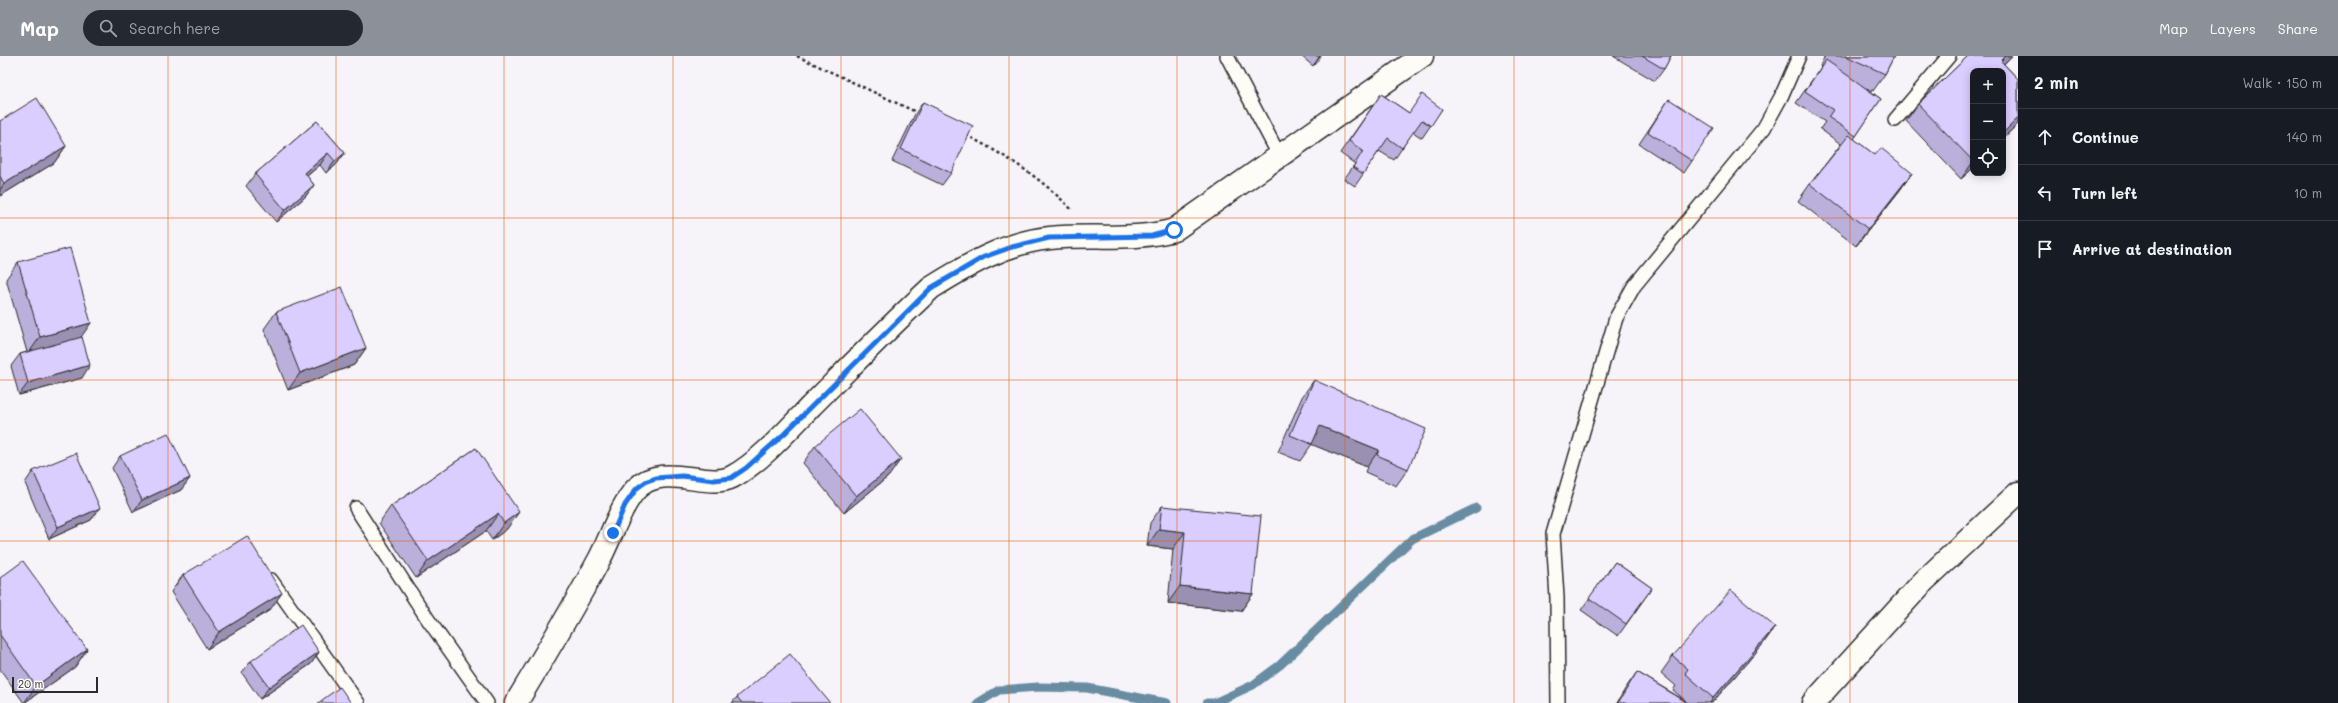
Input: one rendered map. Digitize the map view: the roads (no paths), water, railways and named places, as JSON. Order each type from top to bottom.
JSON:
[{"type":"street","points":[[516,703],[568,618],[613,533],[625,505],[637,488],[656,478],[682,476],[714,480],[731,478],[746,468],[784,434],[931,288],[984,257],[1012,247],[1049,238],[1152,236],[1174,230],[1422,56]]},
{"type":"street","points":[[1813,703],[1923,582],[2018,493]]},
{"type":"lane","points":[[1228,56],[1280,157]]},
{"type":"lane","points":[[1558,703],[1557,598],[1553,534],[1616,318],[1634,286],[1764,128],[1781,97],[1799,56]]},
{"type":"lane","points":[[1895,120],[1949,56]]},
{"type":"lane","points":[[356,508],[427,618],[487,703]]},
{"type":"lane","points":[[265,572],[358,703]]},
{"type":"waterway","points":[[1207,703],[1214,703],[1253,685],[1280,665],[1412,539],[1476,508]]},
{"type":"waterway","points":[[978,703],[999,690],[1038,687],[1087,688],[1167,703]]}]
